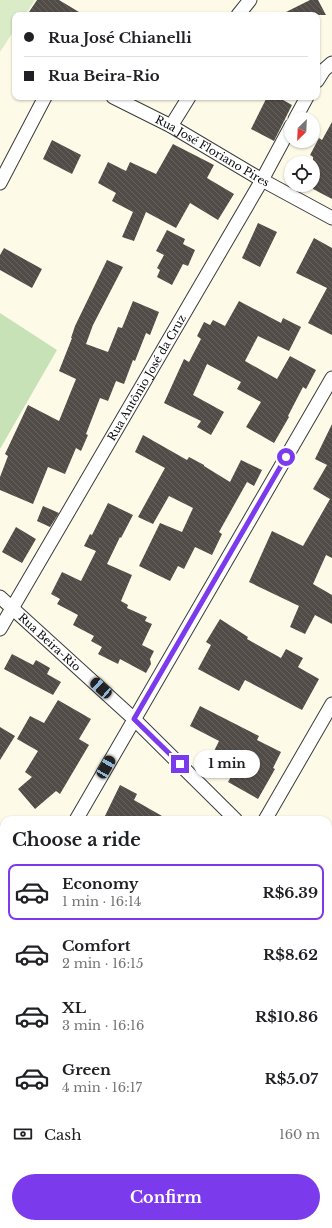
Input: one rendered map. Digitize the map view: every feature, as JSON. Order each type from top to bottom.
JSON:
[{"type":"street","points":[[240,12],[250,0]]},
{"type":"street","points":[[320,76],[324,70],[332,63]]},
{"type":"street","points":[[0,183],[43,100]]},
{"type":"street","name":"Rua José Floriano Pires","points":[[119,100],[171,126],[262,180],[332,218]]},
{"type":"street","points":[[171,126],[186,100]]},
{"type":"street","points":[[299,112],[305,100]]},
{"type":"street","name":"Rua Antônio José da Cruz","points":[[0,629],[262,180],[284,139]]},
{"type":"street","points":[[78,816],[332,378]]},
{"type":"street","name":"Rua Beira-Rio","points":[[0,597],[134,719],[232,816]]},
{"type":"street","points":[[267,816],[332,704]]},
{"type":"green space","points":[[0,0],[35,0],[27,12],[12,12],[12,34],[0,52]]},
{"type":"green space","points":[[0,313],[57,350],[0,449]]},
{"type":"building","points":[[37,0],[59,0],[79,12],[29,12]]},
{"type":"building","points":[[310,0],[318,0],[326,15],[320,15],[320,12],[286,12]]},
{"type":"building","points":[[266,100],[283,100],[292,105],[288,112],[284,112],[284,121],[274,141],[251,129]]},
{"type":"building","points":[[332,122],[332,199],[319,192],[320,192],[320,156],[310,155],[314,148],[320,148],[320,139],[322,140]]},
{"type":"building","points":[[52,140],[81,155],[72,174],[43,159]]},
{"type":"building","points":[[173,144],[214,165],[207,178],[234,194],[218,220],[190,203],[176,228],[146,212],[134,241],[122,237],[133,212],[112,201],[116,193],[98,183],[108,162],[126,171],[130,162],[156,174]]},
{"type":"building","points":[[258,223],[277,232],[260,267],[242,258]]},
{"type":"building","points":[[167,230],[185,239],[183,244],[195,250],[188,266],[183,264],[172,285],[157,277],[160,270],[157,268],[164,255],[156,251]]},
{"type":"building","points":[[314,238],[332,248],[332,335],[308,323],[327,288],[296,273]]},
{"type":"building","points":[[4,248],[42,269],[32,288],[0,270],[0,255]]},
{"type":"building","points":[[107,260],[123,267],[93,325],[86,344],[108,352],[118,327],[122,328],[133,301],[159,312],[150,335],[146,333],[135,361],[133,360],[124,384],[116,381],[108,401],[100,398],[81,451],[76,448],[65,474],[48,467],[33,504],[0,490],[0,477],[8,456],[5,454],[28,405],[59,421],[76,379],[59,371],[75,326]]},
{"type":"building","points":[[239,301],[281,323],[283,318],[301,327],[289,351],[258,336],[245,361],[277,379],[290,356],[316,370],[306,389],[303,387],[288,416],[289,417],[274,443],[246,427],[261,402],[237,389],[241,382],[207,364],[193,395],[224,412],[211,435],[197,427],[201,421],[164,403],[184,359],[189,362],[201,339],[197,336],[204,322],[210,325],[213,320],[225,326]]},
{"type":"building","points":[[332,424],[332,558],[326,555],[313,584],[332,595],[332,624],[315,615],[305,634],[290,627],[299,606],[249,582],[272,531],[303,546],[330,499],[313,489],[327,465],[315,459]]},
{"type":"building","points":[[143,435],[187,460],[189,457],[204,465],[230,482],[241,460],[262,470],[254,486],[247,482],[219,532],[222,534],[212,555],[195,547],[184,569],[178,566],[170,581],[139,566],[160,523],[182,532],[193,508],[169,496],[153,524],[138,517],[165,468],[135,452]]},
{"type":"building","points":[[108,503],[133,515],[107,564],[132,575],[121,601],[128,605],[127,608],[147,617],[145,621],[152,624],[142,645],[154,651],[150,659],[151,664],[146,673],[120,659],[118,664],[98,654],[102,647],[91,641],[94,636],[73,625],[78,615],[57,604],[60,599],[51,594],[62,572],[81,581],[96,551],[84,546],[90,534],[92,535]]},
{"type":"building","points":[[43,506],[59,513],[50,527],[37,521]]},
{"type":"building","points":[[16,527],[36,539],[22,563],[2,552]]},
{"type":"building","points":[[220,619],[248,637],[247,639],[281,658],[286,649],[303,658],[298,667],[319,679],[302,710],[245,680],[239,691],[198,669],[211,645],[206,642]]},
{"type":"building","points":[[12,654],[33,665],[36,660],[50,668],[47,674],[61,682],[53,695],[4,669]]},
{"type":"building","points":[[58,700],[91,719],[79,739],[89,745],[60,794],[56,791],[35,809],[18,789],[32,777],[25,772],[38,751],[17,739],[30,716],[44,723]]},
{"type":"building","points":[[200,706],[259,736],[257,740],[281,752],[273,768],[275,769],[258,799],[228,782],[237,766],[213,753],[219,741],[190,726]]},
{"type":"building","points":[[0,727],[15,736],[0,760]]},
{"type":"building","points":[[120,785],[137,794],[134,800],[162,816],[105,816]]},
{"type":"route","points":[[180,764],[134,719],[286,457]]}]
